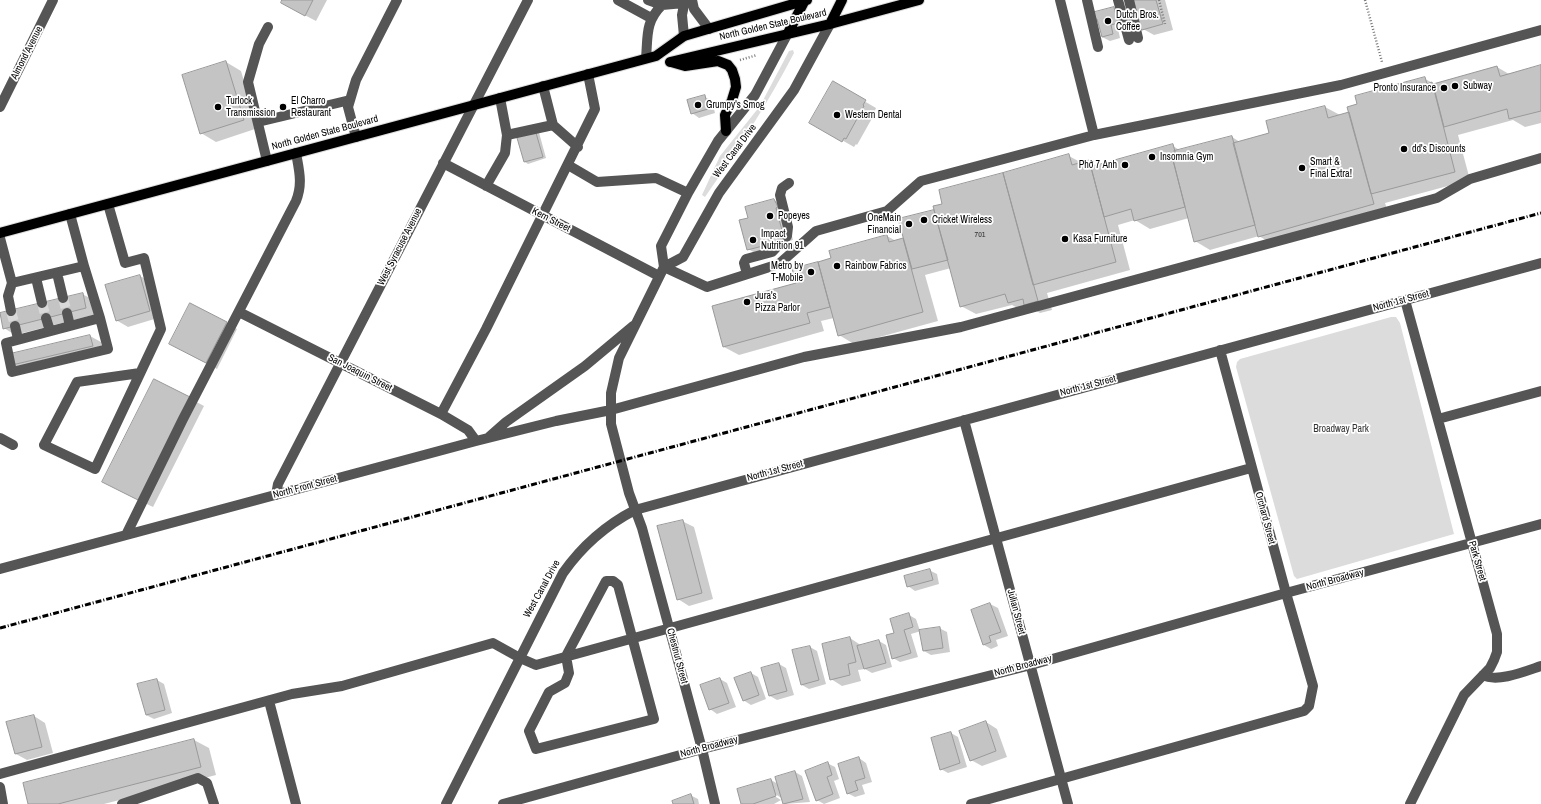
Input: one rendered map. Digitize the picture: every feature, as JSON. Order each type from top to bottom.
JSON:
[{"type":"main road","name":"North Golden State Boulevard","points":[[0,233],[651,57],[684,36],[806,0]]},
{"type":"main road","name":"West Canal Drive","points":[[788,33],[806,0]]},
{"type":"main road","name":"West Canal Drive","points":[[830,24],[842,0]]},
{"type":"main road","name":"North Golden State Boulevard","points":[[670,62],[830,24],[919,0]]},
{"type":"main road","points":[[651,57],[685,66],[718,61],[728,65],[732,70],[736,87],[725,115],[726,130]]},
{"type":"street","name":"Almond Avenue","points":[[0,107],[53,0]]},
{"type":"street","points":[[356,137],[348,107],[350,100],[356,80],[397,0]]},
{"type":"street","name":"West Syracuse Avenue","points":[[276,495],[278,484],[528,0]]},
{"type":"street","points":[[618,0],[651,18]]},
{"type":"street","points":[[649,0],[662,6],[687,1]]},
{"type":"street","points":[[1060,0],[1094,135]]},
{"type":"street","points":[[1118,0],[1134,39],[1129,0]]},
{"type":"street","points":[[687,1],[709,29]]},
{"type":"street","points":[[684,36],[682,15],[687,1]]},
{"type":"street","points":[[1088,1],[1098,47]]},
{"type":"street","points":[[651,57],[648,28],[651,18],[662,6]]},
{"type":"street","name":"West Canal Drive","points":[[662,272],[683,257],[719,193],[794,90],[830,24]]},
{"type":"street","points":[[268,28],[259,44],[248,82],[268,161]]},
{"type":"street","name":"Kern Street","points":[[444,163],[543,216],[662,272],[706,287],[779,264],[816,231],[887,211],[921,181],[1094,135],[1342,85],[1541,30]]},
{"type":"street","name":"West Canal Drive","points":[[662,272],[661,246],[688,193],[710,152],[755,95],[788,33]]},
{"type":"street","points":[[441,414],[578,147],[595,109],[588,74]]},
{"type":"street","points":[[543,86],[553,125],[578,147]]},
{"type":"street","points":[[486,186],[505,153],[507,135],[500,98]]},
{"type":"street","points":[[258,122],[350,100]]},
{"type":"street","points":[[507,135],[553,125]]},
{"type":"street","points":[[126,535],[300,190],[301,179],[296,153]]},
{"type":"street","name":"North Front Street","points":[[0,569],[489,437],[610,410],[804,357],[961,327],[1422,202],[1449,193],[1470,179],[1541,158]]},
{"type":"street","points":[[568,165],[597,182],[656,178],[688,193]]},
{"type":"street","points":[[747,274],[744,263],[746,259],[772,252],[787,236],[788,227],[780,195],[782,188],[789,183]]},
{"type":"street","points":[[108,204],[125,263],[144,258],[161,329],[95,469],[44,445],[77,382],[140,373]]},
{"type":"street","points":[[70,214],[100,318],[108,349],[12,372],[6,343],[100,318]]},
{"type":"street","points":[[0,238],[12,283],[8,296],[11,311]]},
{"type":"street","name":"North 1st Street","points":[[635,510],[1541,263]]},
{"type":"street","points":[[12,283],[84,266]]},
{"type":"street","points":[[635,510],[619,461],[613,432],[610,410],[611,393],[617,364],[662,272]]},
{"type":"street","points":[[57,273],[63,298]]},
{"type":"street","points":[[36,278],[42,303]]},
{"type":"street","name":"Park Street","points":[[1405,300],[1497,634],[1498,643],[1494,660],[1483,676],[1464,695],[1410,804]]},
{"type":"street","name":"San Joaquin Street","points":[[239,312],[441,414],[468,430],[476,441]]},
{"type":"street","points":[[67,313],[70,326]]},
{"type":"street","points":[[46,318],[50,331]]},
{"type":"street","points":[[489,437],[506,422],[585,366],[636,323]]},
{"type":"street","points":[[15,326],[18,339]]},
{"type":"street","name":"Orchard Street","points":[[1062,779],[1304,711],[1309,706],[1313,686],[1251,468],[1220,350]]},
{"type":"street","points":[[1438,420],[1541,391]]},
{"type":"street","name":"Julian Street","points":[[964,420],[1068,804]]},
{"type":"street","points":[[0,438],[14,444]]},
{"type":"street","points":[[0,774],[292,694],[342,686],[493,643],[536,665],[1251,468]]},
{"type":"street","name":"West Canal Drive","points":[[446,804],[555,588],[568,566],[598,533],[635,510]]},
{"type":"street","name":"Chestnut Street","points":[[635,510],[642,528],[670,628],[715,804]]},
{"type":"street","name":"North Broadway","points":[[503,804],[702,749],[1031,665],[1286,593],[1541,524]]},
{"type":"street","points":[[613,581],[618,585],[654,719],[536,749],[529,731],[549,692],[565,683],[569,673],[566,656],[606,582],[613,581]]},
{"type":"street","points":[[1483,676],[1497,678],[1541,666]]},
{"type":"street","points":[[269,701],[296,804]]},
{"type":"street","points":[[122,804],[198,778],[207,783],[214,804]]},
{"type":"street","points":[[971,804],[1062,779]]},
{"type":"street","points":[[0,787],[3,804]]},
{"type":"path","points":[[1159,0],[1165,24]]},
{"type":"path","points":[[1365,0],[1382,65]]},
{"type":"path","points":[[740,60],[761,54]]},
{"type":"green space","points":[[793,50],[794,53],[763,108],[705,197],[702,195],[720,156],[760,106],[789,51]]},
{"type":"green space","name":"Broadway Park","points":[[1391,317],[1396,317],[1400,323],[1454,534],[1297,579],[1294,576],[1236,367],[1237,362],[1240,359]]},
{"type":"building","points":[[282,0],[313,0],[305,16],[281,3]]},
{"type":"building","points":[[1134,0],[1156,0],[1163,24],[1142,30]]},
{"type":"building","name":"Dutch Bros. Coffee","points":[[1114,7],[1118,23],[1111,25],[1113,34],[1102,37],[1097,19],[1093,20],[1091,13]]},
{"type":"building","points":[[226,61],[244,120],[200,134],[182,75]]},
{"type":"building","points":[[1541,65],[1541,111],[1509,119],[1507,109],[1444,127],[1433,84],[1497,66],[1500,76]]},
{"type":"building","name":"dd's Discounts","points":[[1425,77],[1427,84],[1432,82],[1455,172],[1371,194],[1347,107],[1357,104],[1355,96]]},
{"type":"building","name":"Western Dental","points":[[833,81],[866,100],[846,139],[844,138],[842,142],[809,123]]},
{"type":"building","name":"Grumpy's Smog","points":[[705,95],[708,109],[691,114],[687,100]]},
{"type":"building","name":"Smart & Final Extra!","points":[[1325,106],[1328,118],[1349,112],[1374,204],[1258,237],[1233,143],[1269,133],[1266,121]]},
{"type":"building","points":[[534,126],[543,157],[524,162],[515,131]]},
{"type":"building","points":[[1232,136],[1255,225],[1194,242],[1173,160],[1177,159],[1174,151]]},
{"type":"building","points":[[1173,144],[1177,159],[1173,160],[1185,207],[1134,221],[1131,209],[1104,217],[1091,167]]},
{"type":"building","name":"Kasa Furniture","points":[[1069,154],[1072,165],[1089,160],[1116,262],[1033,285],[1003,173]]},
{"type":"building","points":[[1003,173],[1038,301],[1024,305],[1023,299],[1008,303],[1005,294],[960,307],[933,206],[942,204],[939,190]]},
{"type":"building","points":[[774,199],[778,207],[776,208],[783,234],[769,238],[771,244],[747,250],[739,220],[748,218],[745,207]]},
{"type":"building","points":[[934,210],[948,260],[912,269],[898,219]]},
{"type":"building","points":[[887,235],[889,242],[903,238],[923,312],[838,336],[818,262],[831,258],[829,251]]},
{"type":"building","points":[[818,262],[830,307],[807,313],[810,323],[723,347],[712,306],[796,283],[792,269]]},
{"type":"building","points":[[140,275],[150,311],[116,321],[105,285]]},
{"type":"building","points":[[83,293],[86,308],[3,329],[0,313]]},
{"type":"building","points":[[190,303],[227,322],[206,363],[169,344]]},
{"type":"building","points":[[90,335],[93,346],[12,365],[10,354]]},
{"type":"building","points":[[154,379],[190,397],[138,500],[102,482]]},
{"type":"building","points":[[683,520],[702,593],[677,600],[657,526]]},
{"type":"building","points":[[930,569],[933,580],[907,587],[904,576]]},
{"type":"building","points":[[990,603],[1001,632],[989,636],[991,642],[983,645],[971,610]]},
{"type":"building","points":[[909,613],[913,627],[904,630],[911,653],[892,659],[886,635],[894,633],[890,619]]},
{"type":"building","points":[[940,627],[943,648],[923,651],[919,630]]},
{"type":"building","points":[[850,637],[856,662],[848,664],[850,675],[830,680],[822,644]]},
{"type":"building","points":[[879,640],[886,663],[864,669],[857,646]]},
{"type":"building","points":[[810,646],[819,680],[801,685],[792,650]]},
{"type":"building","points":[[779,663],[787,691],[769,696],[761,668]]},
{"type":"building","points":[[751,672],[759,695],[743,701],[734,678]]},
{"type":"building","points":[[720,678],[729,703],[709,710],[700,685]]},
{"type":"building","points":[[157,679],[165,710],[146,715],[137,684]]},
{"type":"building","points":[[34,715],[42,747],[15,754],[6,722]]},
{"type":"building","points":[[986,721],[996,751],[970,761],[959,731]]},
{"type":"building","points":[[951,732],[960,763],[940,770],[931,738]]},
{"type":"building","points":[[194,739],[201,767],[58,804],[28,804],[23,783]]},
{"type":"building","points":[[859,757],[865,778],[855,781],[858,790],[847,794],[838,764]]},
{"type":"building","points":[[828,762],[832,775],[827,777],[833,794],[816,801],[805,771]]},
{"type":"building","points":[[795,771],[803,799],[783,804],[775,777]]},
{"type":"building","points":[[771,779],[776,796],[753,804],[741,804],[737,789]]},
{"type":"building","points":[[691,794],[694,804],[673,804],[672,801]]},
{"type":"tunnel","points":[[63,298],[67,313]]},
{"type":"tunnel","points":[[42,303],[46,318]]},
{"type":"tunnel","points":[[11,311],[15,326]]},
{"type":"railway","points":[[0,628],[1541,213]]},
{"type":"place","name":"Dutch Bros. Coffee","points":[[1108,21]]},
{"type":"place","name":"Subway","points":[[1455,86]]},
{"type":"place","name":"Pronto Insurance","points":[[1444,88]]},
{"type":"place","name":"Grumpy's Smog","points":[[698,105]]},
{"type":"place","name":"Turlock Transmission","points":[[218,107]]},
{"type":"place","name":"El Charro Restaurant","points":[[283,107]]},
{"type":"place","name":"Western Dental","points":[[837,115]]},
{"type":"place","name":"dd's Discounts","points":[[1404,149]]},
{"type":"place","name":"Insomnia Gym","points":[[1152,157]]},
{"type":"place","name":"Phở 7 Anh","points":[[1125,165]]},
{"type":"place","name":"Smart & Final Extra!","points":[[1302,168]]},
{"type":"place","name":"Popeyes","points":[[770,216]]},
{"type":"place","name":"Cricket Wireless","points":[[924,220]]},
{"type":"place","name":"OneMain Financial","points":[[909,224]]},
{"type":"place","name":"Kasa Furniture","points":[[1065,239]]},
{"type":"place","name":"Impact Nutrition 91","points":[[753,240]]},
{"type":"place","name":"Rainbow Fabrics","points":[[837,266]]},
{"type":"place","name":"Metro by T-Mobile","points":[[811,272]]},
{"type":"place","name":"Jura's Pizza Parlor","points":[[747,302]]}]
